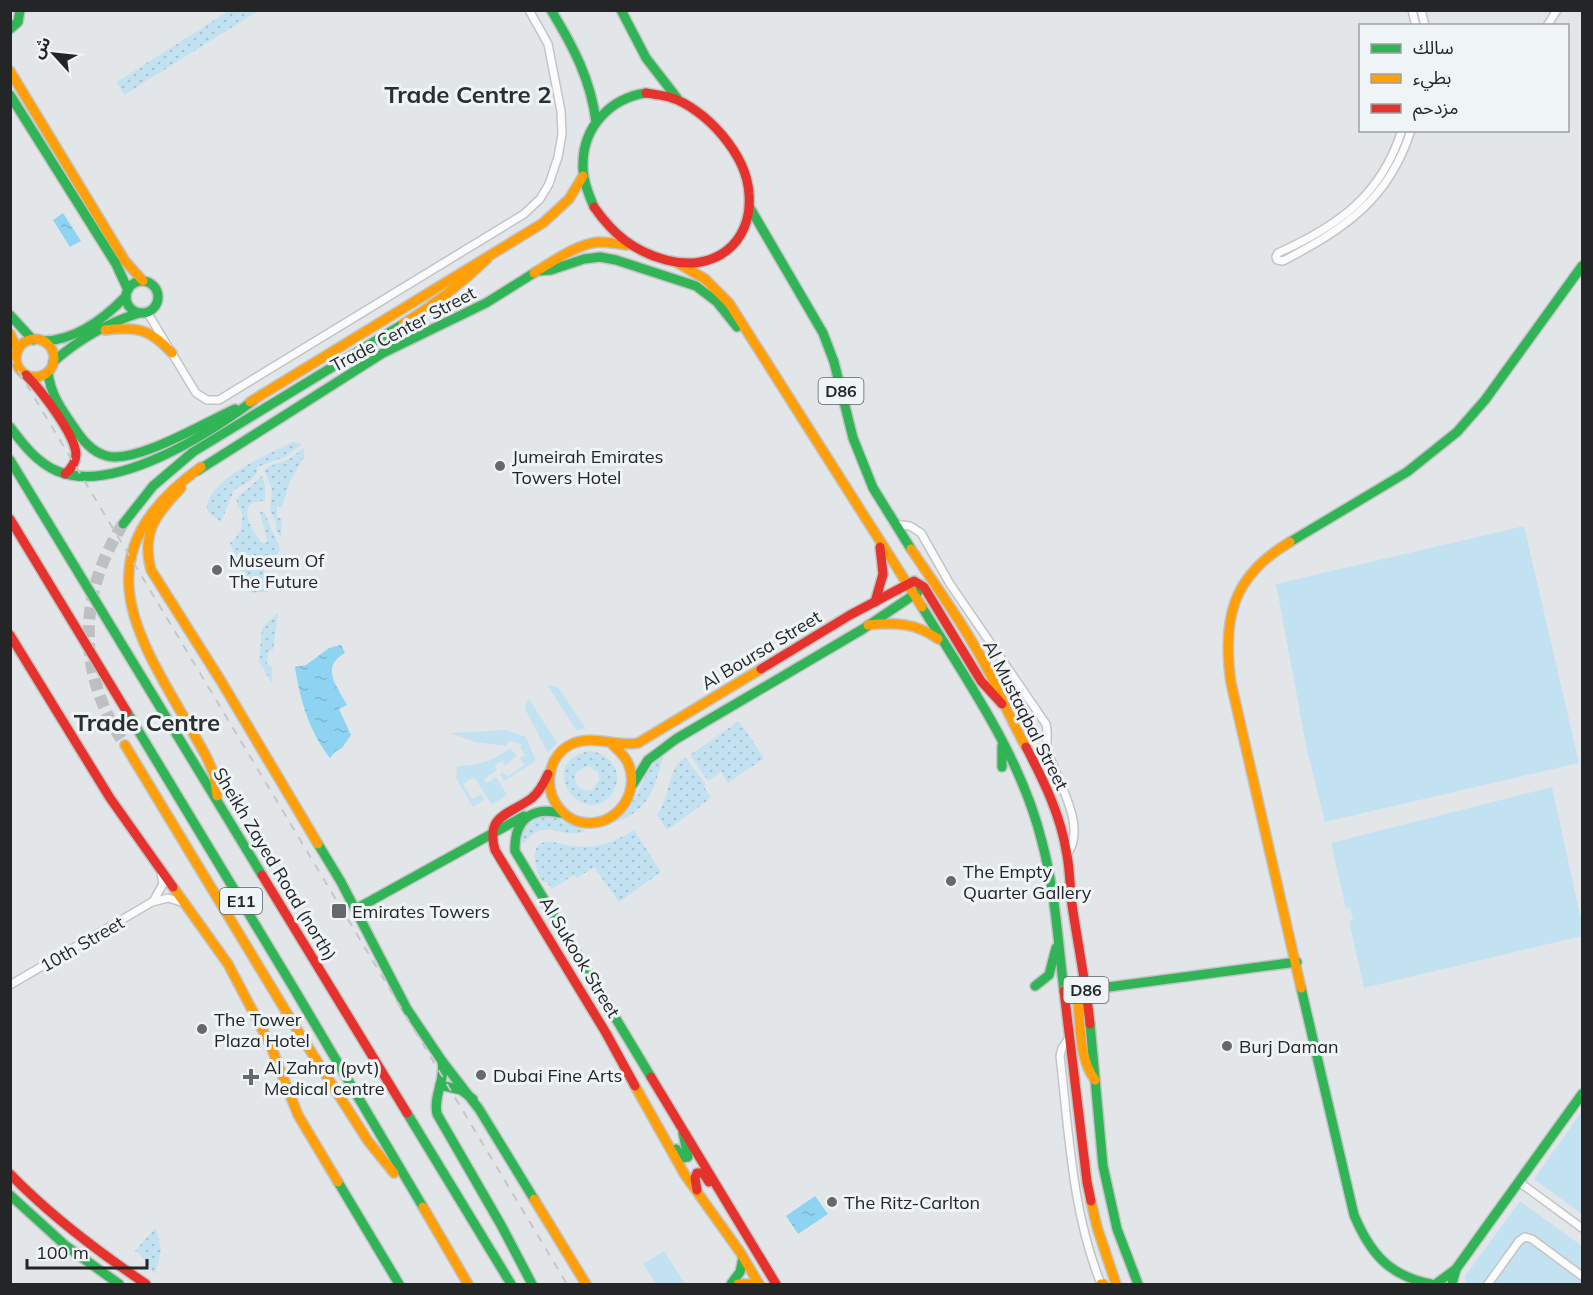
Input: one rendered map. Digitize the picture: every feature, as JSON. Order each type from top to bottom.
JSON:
[{"type":"main road","points":[[550,10],[575,48],[583,66],[591,87],[596,122]]},
{"type":"main road","points":[[621,10],[646,58],[677,99]]},
{"type":"main road","points":[[10,29],[18,22],[21,11]]},
{"type":"main road","points":[[10,71],[35,102],[126,261],[143,281],[153,286],[157,294],[156,303],[143,312],[118,320],[68,350],[53,362],[48,372],[38,377],[26,375]]},
{"type":"main road","points":[[654,93],[677,99],[706,118],[731,147],[747,183],[750,208],[744,230],[728,250],[716,258],[700,263],[655,258],[627,245],[601,218],[588,194],[583,176],[585,147],[596,122],[609,108],[630,96],[654,93]]},
{"type":"main road","points":[[10,95],[116,264],[131,309],[143,312]]},
{"type":"main road","name":"Trade Center Street","points":[[254,400],[487,259],[553,216],[569,199],[583,176]]},
{"type":"main road","name":"Al Mustaqbal Street","points":[[750,208],[824,333],[858,453],[873,488],[894,524],[929,574],[990,675],[1003,705],[1044,782],[1058,818],[1067,854],[1072,904],[1086,990],[1103,1166],[1113,1213],[1124,1250],[1138,1284]]},
{"type":"main road","name":"Trade Center Street","points":[[201,467],[384,353],[477,307],[564,254],[588,244],[610,242],[627,245]]},
{"type":"main road","points":[[537,271],[549,271],[584,258],[604,257],[622,260],[654,273],[685,280],[711,296],[741,332],[754,341]]},
{"type":"main road","points":[[123,524],[153,486],[193,452],[429,308],[462,283],[487,259]]},
{"type":"main road","name":"Al Mustaqbal Street","points":[[676,262],[696,272],[714,286],[729,303],[908,583],[1002,742],[1021,780],[1042,840],[1050,877],[1087,1182],[1097,1227],[1116,1284]]},
{"type":"main road","points":[[1582,267],[1485,400],[1457,432],[1425,460],[1407,472],[1268,555],[1253,571],[1236,599],[1227,631],[1228,668],[1354,1215],[1362,1235],[1372,1250],[1390,1268],[1416,1281],[1435,1284],[1456,1269],[1582,1094]]},
{"type":"main road","points":[[18,350],[24,343],[37,340],[56,341],[73,334],[109,312],[134,284],[143,281]]},
{"type":"main road","points":[[10,315],[52,351],[53,362]]},
{"type":"main road","points":[[97,332],[130,327],[140,328],[152,334],[172,353]]},
{"type":"main road","points":[[10,334],[18,350],[17,362],[22,372],[42,392],[75,447],[75,462],[65,474]]},
{"type":"main road","points":[[48,372],[52,393],[79,438],[97,452],[113,458],[137,456],[254,400]]},
{"type":"main road","points":[[10,427],[34,456],[48,466],[65,474],[106,474],[145,466],[215,427],[254,400]]},
{"type":"main road","name":"Sheikh Zayed Road (north)","points":[[10,460],[511,1284]]},
{"type":"main road","points":[[201,467],[166,493],[145,519],[132,550],[128,585],[131,609],[142,640],[207,758],[214,774],[217,800]]},
{"type":"main road","points":[[201,467],[155,518],[147,542],[148,561],[156,579],[245,721],[356,909],[396,991],[442,1061],[472,1099],[586,1284]]},
{"type":"main road","name":"E11","points":[[10,519],[293,987],[468,1284]]},
{"type":"main road","points":[[875,602],[884,571],[883,558],[876,535]]},
{"type":"main road","points":[[924,587],[929,574]]},
{"type":"main road","points":[[908,583],[917,582],[924,587],[981,681],[1003,705]]},
{"type":"main road","name":"Al Boursa Street","points":[[613,745],[632,745],[644,740],[908,583]]},
{"type":"main road","name":"Al Boursa Street","points":[[632,786],[648,760],[676,739],[868,625],[924,587]]},
{"type":"main road","points":[[868,625],[898,622],[916,625],[932,634],[945,646]]},
{"type":"main road","points":[[10,635],[106,793],[228,964],[270,1044],[298,1115],[399,1284]]},
{"type":"main road","points":[[356,909],[527,815],[547,810],[564,813],[583,822],[602,821],[619,812],[630,795],[632,786],[632,774],[628,763],[613,745],[592,739],[572,744],[556,756],[536,794],[500,817],[490,834]]},
{"type":"main road","points":[[1002,742],[1002,767]]},
{"type":"main road","points":[[125,745],[249,952],[356,1123],[382,1158],[411,1189]]},
{"type":"main road","points":[[549,772],[551,795],[564,813]]},
{"type":"main road","name":"Al Sukook Street","points":[[527,815],[515,836],[515,851],[518,858],[704,1162],[721,1194]]},
{"type":"main road","name":"Al Sukook Street","points":[[490,834],[498,855],[606,1032],[685,1175],[743,1258],[758,1284]]},
{"type":"main road","points":[[467,846],[485,848],[498,855]]},
{"type":"main road","points":[[1035,986],[1050,975],[1059,943]]},
{"type":"main road","points":[[1086,990],[1297,962]]},
{"type":"main road","points":[[1065,989],[1075,997],[1078,1003],[1084,1060],[1095,1080]]},
{"type":"main road","points":[[442,1061],[445,1073],[435,1102],[439,1120],[501,1225],[532,1284]]},
{"type":"main road","points":[[440,1085],[454,1087],[472,1099]]},
{"type":"main road","points":[[650,1110],[655,1114],[681,1157],[686,1159],[689,1154],[684,1142],[684,1131]]},
{"type":"main road","points":[[696,1191],[695,1176],[701,1172],[721,1194],[776,1284]]},
{"type":"main road","points":[[10,1174],[64,1226],[146,1284]]},
{"type":"main road","points":[[10,1195],[41,1226],[119,1284]]},
{"type":"main road","points":[[731,1284],[740,1272],[743,1258]]},
{"type":"main road","points":[[1452,1284],[1456,1269]]},
{"type":"main road","points":[[1401,1275],[1410,1284]]},
{"type":"main road","points":[[738,1284],[758,1284]]},
{"type":"street","points":[[143,312],[172,353],[196,393],[207,400],[219,400],[513,223],[535,205],[549,184],[561,144],[562,119],[548,44],[529,10]]},
{"type":"street","points":[[1548,24],[1557,10]]},
{"type":"street","points":[[1414,18],[1422,14]]},
{"type":"street","points":[[1401,132],[1387,166],[1362,200],[1325,230],[1278,253],[1277,260],[1283,261],[1327,238],[1364,209],[1392,172],[1410,132]]},
{"type":"street","points":[[894,524],[910,526],[921,533],[950,584],[1046,724],[1047,750],[1075,826],[1075,841],[1067,854]]},
{"type":"street","points":[[153,902],[162,884],[161,868]]},
{"type":"street","points":[[153,902],[168,898],[187,905]]},
{"type":"street","name":"10th Street","points":[[10,985],[153,902]]},
{"type":"street","points":[[1071,1036],[1062,1048],[1060,1056],[1067,1114],[1080,1215],[1091,1257],[1102,1284]]},
{"type":"street","points":[[1519,1182],[1582,1228]]},
{"type":"street","points":[[1488,1284],[1519,1241],[1526,1237],[1582,1276]]},
{"type":"shaded area","points":[[230,10],[258,11],[124,95],[117,82]]},
{"type":"shaded area","points":[[293,442],[302,444],[285,457],[257,467],[257,473],[250,481],[234,490],[221,522],[208,512],[208,501],[225,480],[254,461]]},
{"type":"shaded area","points":[[304,448],[304,457],[290,481],[282,507],[277,506],[277,517],[282,519],[281,537],[276,531],[276,523],[270,510],[272,489],[264,470],[289,459]]},
{"type":"shaded area","points":[[262,476],[265,485],[265,501],[250,505],[247,510],[248,516],[261,542],[266,543],[260,512],[264,512],[280,548],[273,560],[264,567],[271,591],[251,593],[230,543],[242,525],[237,498]]},
{"type":"shaded area","points":[[1524,526],[1579,763],[1325,822],[1306,745],[1276,584]]},
{"type":"shaded area","points":[[278,613],[273,650],[268,651],[267,664],[272,667],[272,683],[259,662],[262,628]]},
{"type":"shaded area","points":[[548,686],[558,687],[586,729],[576,730]]},
{"type":"shaded area","points":[[529,699],[557,743],[548,753],[526,711],[525,706]]},
{"type":"shaded area","points":[[739,721],[764,758],[728,783],[721,772],[708,781],[690,755]]},
{"type":"shaded area","points":[[505,730],[526,737],[536,761],[504,781],[500,774],[503,772],[507,777],[524,765],[520,758],[525,755],[520,747],[521,744],[509,741],[506,746],[475,742],[450,733]]},
{"type":"shaded area","points":[[510,748],[517,756],[505,766],[502,761],[495,765],[497,770],[484,779],[486,783],[496,777],[507,795],[492,805],[474,777],[463,784],[472,799],[481,794],[485,799],[473,807],[456,778],[457,766],[485,762]]},
{"type":"shaded area","points":[[589,751],[596,752],[613,764],[617,783],[603,802],[591,805],[580,801],[570,793],[564,781],[564,769],[572,758]],"holes":[[[588,766],[598,772],[599,780],[592,790],[583,790],[577,786],[575,779],[577,771]]]},
{"type":"shaded area","points":[[662,755],[656,780],[648,799],[633,813],[611,824],[628,809],[648,772]]},
{"type":"shaded area","points":[[685,757],[706,785],[704,787],[711,798],[667,830],[657,815],[675,769]]},
{"type":"shaded area","points":[[1552,787],[1582,924],[1582,936],[1364,988],[1349,921],[1353,920],[1350,908],[1346,909],[1331,843]]},
{"type":"shaded area","points":[[545,816],[557,818],[585,831],[569,833],[554,830],[540,831],[524,843],[521,842],[523,832],[528,825],[535,819]]},
{"type":"shaded area","points":[[634,830],[661,872],[619,902],[594,867],[577,878],[574,875],[552,889],[547,882],[542,882],[535,858],[537,847],[541,844],[552,842],[573,846],[595,846],[620,838]]},
{"type":"shaded area","points":[[1582,1111],[1582,1214],[1534,1179]]},
{"type":"shaded area","points":[[1520,1201],[1582,1246],[1582,1284],[1466,1284],[1465,1276]]},
{"type":"shaded area","points":[[156,1227],[161,1251],[155,1274],[135,1251]]},
{"type":"shaded area","points":[[664,1251],[685,1284],[656,1284],[643,1264]]},
{"type":"water","points":[[63,213],[81,241],[70,247],[53,220]]},
{"type":"water","points":[[341,645],[345,653],[333,664],[332,671],[333,678],[347,705],[339,709],[351,735],[342,748],[330,758],[316,737],[306,715],[295,667],[306,665],[329,648]]},
{"type":"water","points":[[815,1196],[828,1214],[798,1234],[786,1216]]},
{"type":"tunnel","points":[[123,524],[108,551],[97,579],[91,607],[89,635],[91,663],[98,691],[109,718],[125,745]]},
{"type":"railway","points":[[10,357],[567,1284]]},
{"type":"traffic: fast","points":[[10,29],[18,22],[20,10]]},
{"type":"traffic: fast","points":[[551,10],[580,64],[590,92],[596,122]]},
{"type":"traffic: fast","points":[[621,10],[646,58],[677,98]]},
{"type":"traffic: fast","points":[[594,207],[583,174],[588,137],[594,126],[611,108],[633,96],[646,93]]},
{"type":"traffic: fast","points":[[10,95],[116,264],[128,290]]},
{"type":"traffic: fast","points":[[750,208],[823,333],[834,362],[853,438],[873,488],[911,549]]},
{"type":"traffic: fast","points":[[537,271],[551,270],[584,259],[600,257],[616,260],[696,286],[717,302],[737,327]]},
{"type":"traffic: fast","points":[[1290,542],[1407,472],[1457,432],[1485,400],[1582,266]]},
{"type":"traffic: fast","points":[[197,471],[383,353],[486,303],[534,273]]},
{"type":"traffic: fast","points":[[142,281],[153,286],[158,297],[153,308],[142,313],[131,308],[126,297],[131,286],[142,281]]},
{"type":"traffic: fast","points":[[44,341],[67,337],[89,326],[126,296]]},
{"type":"traffic: fast","points":[[53,362],[72,346],[93,333],[139,313]]},
{"type":"traffic: fast","points":[[10,315],[33,340]]},
{"type":"traffic: fast","points":[[123,524],[153,486],[193,452],[403,324]]},
{"type":"traffic: fast","points":[[48,372],[57,400],[76,431],[91,448],[107,456],[120,457],[153,448],[235,409]]},
{"type":"traffic: fast","points":[[10,427],[36,458],[49,467],[80,476],[106,475],[133,468],[160,457],[213,428],[254,400]]},
{"type":"traffic: fast","points":[[10,460],[262,875]]},
{"type":"traffic: fast","points":[[633,784],[648,760],[676,739],[863,629],[918,592]]},
{"type":"traffic: fast","points":[[922,607],[1007,749],[1033,810],[1050,878],[1064,991]]},
{"type":"traffic: fast","points":[[127,712],[423,1207]]},
{"type":"traffic: fast","points":[[1002,746],[1002,767]]},
{"type":"traffic: fast","points":[[561,813],[541,812],[526,818],[518,831],[515,851],[651,1077]]},
{"type":"traffic: fast","points":[[356,909],[524,816]]},
{"type":"traffic: fast","points":[[318,844],[341,882],[407,1009],[442,1061],[479,1109],[534,1199]]},
{"type":"traffic: fast","points":[[1035,986],[1049,975],[1056,948]]},
{"type":"traffic: fast","points":[[1086,990],[1297,962]]},
{"type":"traffic: fast","points":[[1301,988],[1354,1215],[1360,1229],[1374,1251],[1392,1269],[1431,1284]]},
{"type":"traffic: fast","points":[[1090,1024],[1103,1166],[1117,1229],[1138,1284]]},
{"type":"traffic: fast","points":[[442,1061],[437,1114],[532,1284]]},
{"type":"traffic: fast","points":[[440,1085],[461,1090],[473,1099]]},
{"type":"traffic: fast","points":[[1437,1283],[1456,1269],[1582,1094]]},
{"type":"traffic: fast","points":[[407,1113],[511,1284]]},
{"type":"traffic: fast","points":[[676,1149],[682,1158],[688,1157],[683,1133]]},
{"type":"traffic: fast","points":[[338,1182],[399,1284]]},
{"type":"traffic: fast","points":[[10,1195],[66,1246],[119,1284]]},
{"type":"traffic: fast","points":[[731,1284],[740,1272],[743,1258]]},
{"type":"traffic: fast","points":[[1452,1284],[1456,1269]]},
{"type":"traffic: slow","points":[[10,71],[125,261],[143,281]]},
{"type":"traffic: slow","points":[[250,402],[543,223],[569,199],[583,176]]},
{"type":"traffic: slow","points":[[534,273],[581,246],[598,242],[627,245]]},
{"type":"traffic: slow","points":[[403,324],[447,294],[487,259]]},
{"type":"traffic: slow","points":[[676,262],[705,279],[729,303],[922,607]]},
{"type":"traffic: slow","points":[[105,330],[142,331],[157,339],[172,353]]},
{"type":"traffic: slow","points":[[10,334],[18,350]]},
{"type":"traffic: slow","points":[[35,339],[48,345],[54,358],[48,371],[35,377],[22,371],[16,358],[22,345],[35,339]]},
{"type":"traffic: slow","points":[[201,467],[161,503],[138,538],[129,572],[132,607],[144,643],[162,680],[207,758],[214,774],[217,796]]},
{"type":"traffic: slow","points":[[181,488],[164,507],[153,525],[148,545],[151,570],[221,681],[318,844]]},
{"type":"traffic: slow","points":[[1290,542],[1270,555],[1243,585],[1235,601],[1228,639],[1231,683],[1301,988]]},
{"type":"traffic: slow","points":[[911,549],[973,644],[1026,747]]},
{"type":"traffic: slow","points":[[868,625],[905,625],[922,630],[938,639]]},
{"type":"traffic: slow","points":[[613,745],[627,760],[631,773],[632,783],[625,802],[611,817],[602,821],[582,822],[566,815],[554,801],[550,783],[553,764],[565,748],[574,743],[590,740],[622,744],[638,743],[761,669]]},
{"type":"traffic: slow","points":[[125,745],[296,1028],[368,1141],[394,1173]]},
{"type":"traffic: slow","points":[[173,887],[228,964],[270,1044],[298,1115],[338,1182]]},
{"type":"traffic: slow","points":[[1065,989],[1075,997],[1078,1003],[1083,1053],[1095,1080]]},
{"type":"traffic: slow","points":[[635,1086],[685,1175],[740,1252],[759,1284]]},
{"type":"traffic: slow","points":[[534,1199],[586,1284]]},
{"type":"traffic: slow","points":[[1091,1201],[1116,1284]]},
{"type":"traffic: slow","points":[[423,1207],[468,1284]]},
{"type":"traffic: slow","points":[[738,1284],[758,1284]]},
{"type":"traffic: jam","points":[[594,207],[616,233],[634,246],[654,256],[683,263],[714,258],[727,251],[737,240],[744,227],[749,212],[747,179],[733,149],[710,122],[697,111],[669,97],[646,93]]},
{"type":"traffic: jam","points":[[26,375],[56,412],[74,445],[75,460],[65,474]]},
{"type":"traffic: jam","points":[[10,519],[127,712]]},
{"type":"traffic: jam","points":[[875,602],[883,574],[880,547]]},
{"type":"traffic: jam","points":[[761,669],[850,615],[914,581],[924,587],[981,681],[1002,704]]},
{"type":"traffic: jam","points":[[10,635],[110,798],[173,887]]},
{"type":"traffic: jam","points":[[1026,747],[1061,826],[1069,867],[1072,905],[1090,1024]]},
{"type":"traffic: jam","points":[[548,774],[532,798],[501,817],[496,823],[493,830],[495,850],[606,1033],[635,1086]]},
{"type":"traffic: jam","points":[[262,875],[407,1113]]},
{"type":"traffic: jam","points":[[1064,991],[1091,1201]]},
{"type":"traffic: jam","points":[[651,1077],[776,1284]]},
{"type":"traffic: jam","points":[[697,1190],[695,1178],[697,1173],[703,1173],[709,1182]]},
{"type":"traffic: jam","points":[[10,1174],[75,1232],[146,1284]]},
{"type":"place","name":"Jumeirah Emirates Towers Hotel","points":[[500,466]]},
{"type":"place","name":"Museum Of The Future","points":[[217,570]]},
{"type":"place","name":"The Empty Quarter Gallery","points":[[951,881]]},
{"type":"place","name":"Emirates Towers","points":[[339,911]]},
{"type":"place","name":"The Tower Plaza Hotel","points":[[202,1029]]},
{"type":"place","name":"Burj Daman","points":[[1227,1046]]},
{"type":"place","name":"Dubai Fine Arts","points":[[481,1075]]},
{"type":"place","name":"Al Zahra (pvt) Medical centre","points":[[251,1077]]},
{"type":"place","name":"The Ritz-Carlton","points":[[832,1202]]},
{"type":"district","name":"Trade Centre 2","points":[[468,94]]},
{"type":"district","name":"Trade Centre","points":[[147,722]]}]
